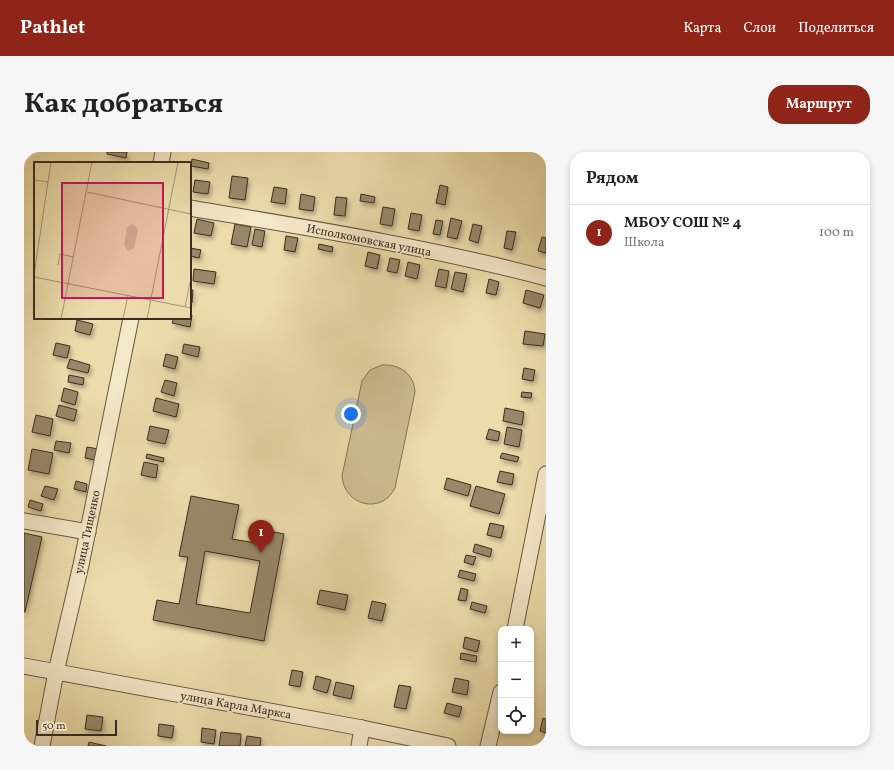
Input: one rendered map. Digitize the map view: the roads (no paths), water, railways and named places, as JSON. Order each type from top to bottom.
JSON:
[{"type":"street","points":[[161,162],[163,152]]},
{"type":"street","name":"Исполкомовская улица","points":[[191,208],[328,231],[494,264],[546,278]]},
{"type":"street","name":"улица Тищенко","points":[[42,746],[56,672],[88,532],[131,319]]},
{"type":"street","points":[[516,626],[546,474]]},
{"type":"street","points":[[24,521],[88,532]]},
{"type":"street","name":"улица Карла Маркса","points":[[24,666],[362,728],[448,746]]},
{"type":"street","points":[[488,746],[500,698]]},
{"type":"street","points":[[359,746],[362,728]]},
{"type":"place","name":"МБОУ СОШ № 4","points":[[261,553]]}]
